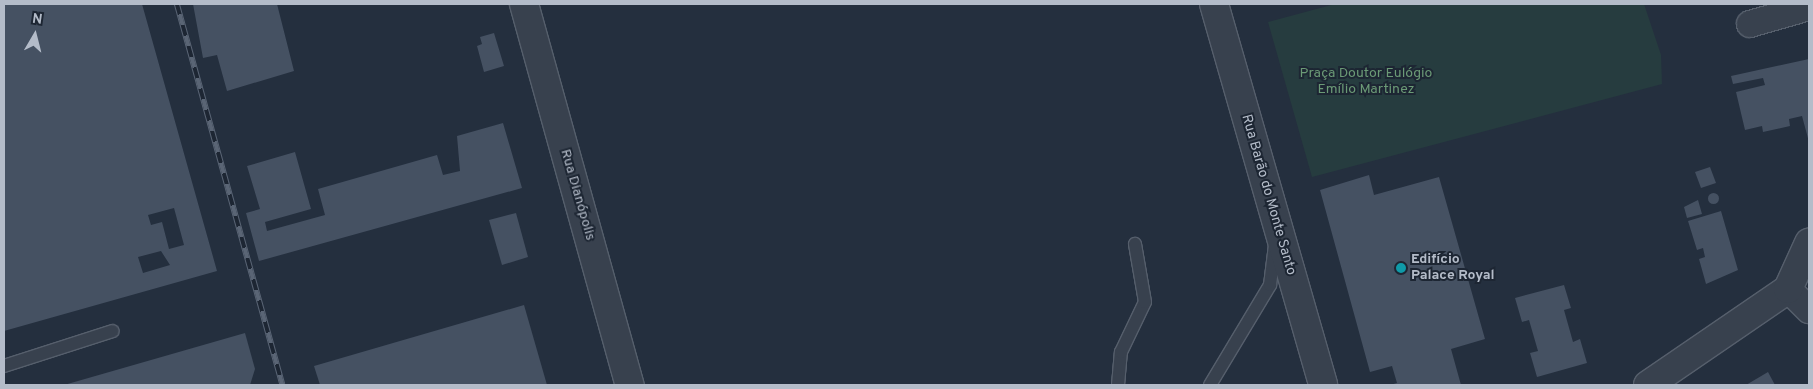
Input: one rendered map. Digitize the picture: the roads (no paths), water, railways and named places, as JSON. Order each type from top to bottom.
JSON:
[{"type":"street","name":"Rua Dianópolis","points":[[524,4],[630,385]]},
{"type":"street","name":"Rua Barão do Monte Santo","points":[[1214,4],[1324,385]]},
{"type":"street","points":[[1750,24],[1809,7]]},
{"type":"street","points":[[1648,385],[1788,289],[1809,243]]},
{"type":"street","points":[[1788,289],[1809,310]]},
{"type":"lane","points":[[1210,385],[1270,285],[1278,228]]},
{"type":"lane","points":[[1118,385],[1121,352],[1145,302],[1135,244]]},
{"type":"lane","points":[[4,366],[113,331]]},
{"type":"railway","points":[[177,4],[283,385]]},
{"type":"place","name":"Edifício Palace Royal","points":[[1401,268]]},
{"type":"park label","name":"Praça Doutor Eulógio Emílio Martinez","points":[[1366,82]]}]
